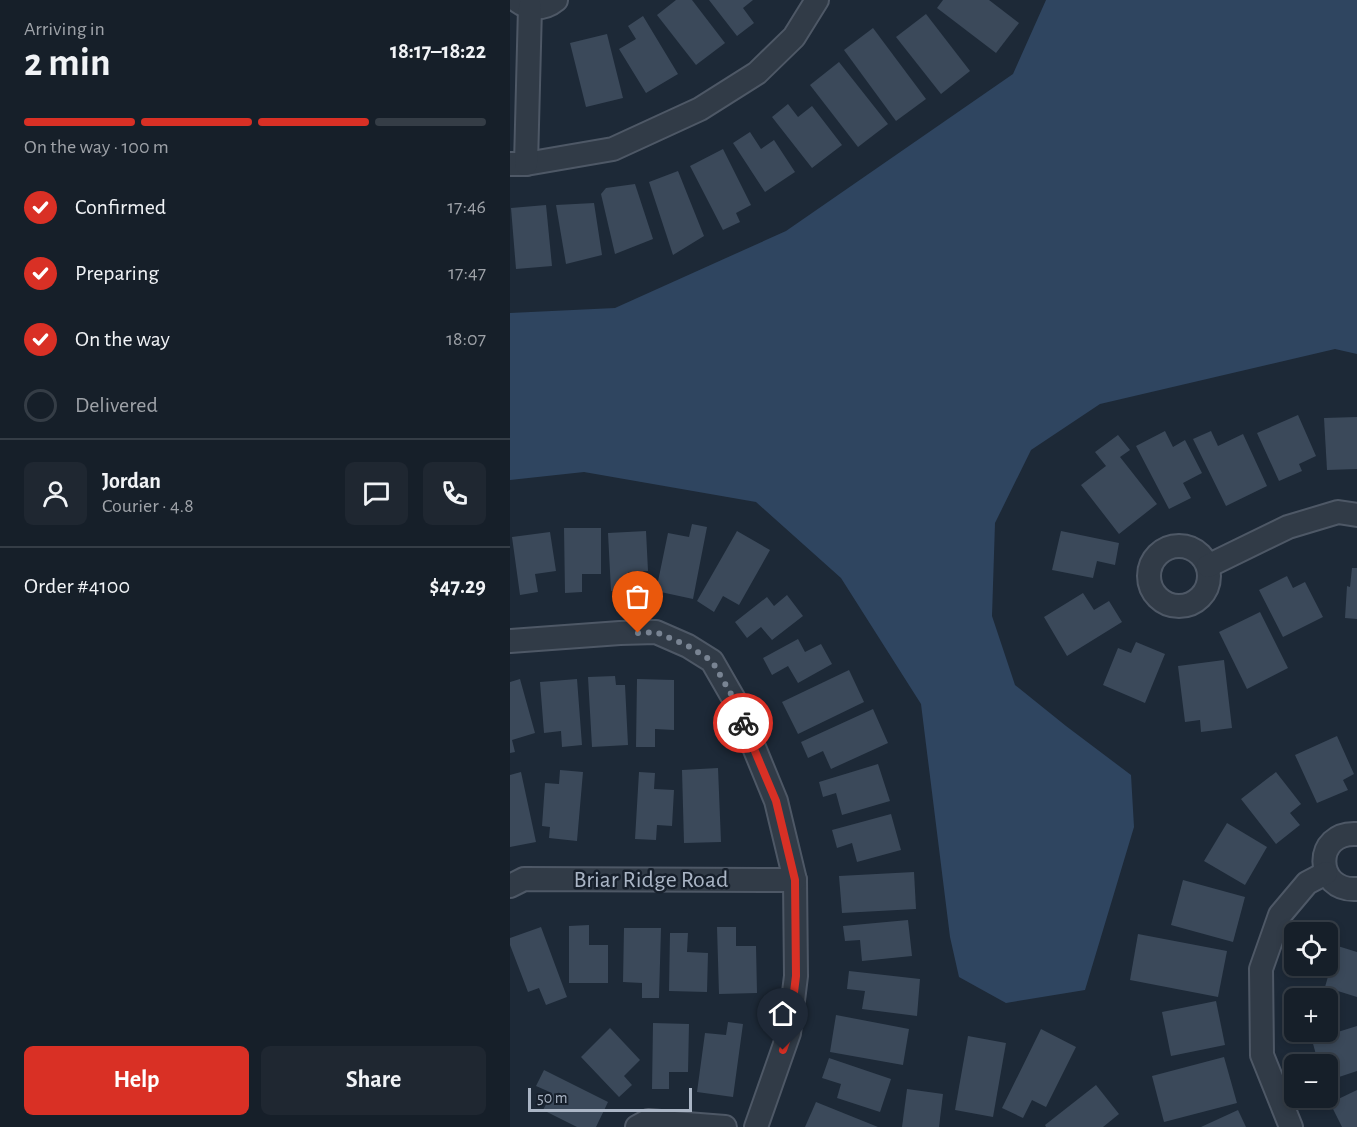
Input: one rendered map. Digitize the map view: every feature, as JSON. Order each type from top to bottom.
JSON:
[{"type":"street","points":[[556,0],[542,7],[523,4],[518,164],[613,149],[700,109],[757,73],[794,37],[817,0]]},
{"type":"street","points":[[1208,566],[1288,527],[1338,512],[1357,515]]},
{"type":"street","points":[[510,641],[656,632],[688,646],[712,661],[735,701],[776,801],[795,880],[796,976],[789,1033],[756,1127]]},
{"type":"street","points":[[1357,834],[1341,836],[1333,841],[1325,855],[1324,864],[1326,873],[1332,881],[1339,886],[1357,889]]},
{"type":"street","points":[[1291,1127],[1262,1055],[1261,969],[1280,915],[1307,884],[1326,873]]},
{"type":"street","name":"Briar Ridge Road","points":[[510,886],[524,879],[795,880]]},
{"type":"street","points":[[637,1127],[648,1121],[725,1127]]},
{"type":"water","points":[[1046,0],[1357,0],[1357,354],[1335,349],[1100,404],[1031,450],[995,523],[992,616],[1015,685],[1131,775],[1134,827],[1085,990],[1006,1003],[959,977],[950,937],[921,704],[841,578],[756,502],[584,472],[510,480],[510,313],[615,308],[786,231],[1013,74]]},
{"type":"building","points":[[676,0],[692,0],[725,43],[696,65],[657,15]]},
{"type":"building","points":[[709,0],[753,0],[743,8],[754,23],[737,36]]},
{"type":"building","points":[[943,0],[989,0],[1019,23],[996,53],[937,8]]},
{"type":"building","points":[[926,14],[970,71],[941,94],[896,37]]},
{"type":"building","points":[[643,16],[678,74],[646,93],[619,49],[636,39],[628,26]]},
{"type":"building","points":[[873,28],[926,99],[896,121],[844,50]]},
{"type":"building","points":[[607,34],[623,98],[586,107],[570,43]]},
{"type":"building","points":[[839,62],[888,124],[858,147],[810,85]]},
{"type":"building","points":[[788,104],[798,117],[812,106],[842,145],[812,168],[772,117]]},
{"type":"building","points":[[750,132],[761,149],[774,140],[795,172],[765,192],[733,143]]},
{"type":"building","points":[[723,149],[751,205],[736,213],[740,222],[723,230],[690,166]]},
{"type":"building","points":[[678,171],[704,236],[673,255],[649,182]]},
{"type":"building","points":[[635,184],[653,239],[615,254],[601,194],[606,188]]},
{"type":"building","points":[[594,203],[602,255],[566,264],[556,205]]},
{"type":"building","points":[[546,205],[552,266],[516,269],[511,208]]},
{"type":"building","points":[[1298,415],[1316,456],[1299,464],[1302,471],[1279,481],[1257,433]]},
{"type":"building","points":[[1357,417],[1357,469],[1327,470],[1324,418]]},
{"type":"building","points":[[1165,431],[1173,447],[1185,440],[1202,473],[1183,483],[1191,498],[1169,509],[1136,446]]},
{"type":"building","points":[[1211,431],[1218,446],[1243,434],[1267,486],[1226,506],[1193,439]]},
{"type":"building","points":[[1118,435],[1130,450],[1120,457],[1157,504],[1119,534],[1081,485],[1106,466],[1095,452]]},
{"type":"building","points":[[692,524],[707,527],[693,599],[656,591],[668,533],[689,537]]},
{"type":"building","points":[[564,528],[601,528],[601,574],[582,574],[582,592],[565,593]]},
{"type":"building","points":[[646,531],[648,571],[628,572],[629,590],[611,591],[608,533]]},
{"type":"building","points":[[737,531],[770,550],[739,605],[723,596],[714,612],[697,601]]},
{"type":"building","points":[[1061,531],[1119,543],[1115,565],[1097,561],[1093,578],[1052,570]]},
{"type":"building","points":[[550,532],[556,571],[535,574],[538,592],[520,595],[512,537]]},
{"type":"building","points":[[1352,568],[1357,568],[1357,619],[1345,618],[1347,586],[1350,587]]},
{"type":"building","points":[[1287,576],[1293,588],[1305,582],[1323,617],[1283,637],[1259,590]]},
{"type":"building","points":[[1083,593],[1094,610],[1109,601],[1122,622],[1067,656],[1044,617]]},
{"type":"building","points":[[787,595],[803,616],[772,640],[761,627],[747,638],[735,622],[767,597],[774,606]]},
{"type":"building","points":[[1260,612],[1288,668],[1247,689],[1219,632]]},
{"type":"building","points":[[798,639],[805,652],[821,644],[832,664],[798,683],[788,666],[772,675],[763,658]]},
{"type":"building","points":[[1136,642],[1165,654],[1145,703],[1103,685],[1118,648],[1131,653]]},
{"type":"building","points":[[1224,660],[1232,728],[1201,732],[1200,720],[1185,722],[1178,666]]},
{"type":"building","points":[[849,670],[864,702],[798,734],[782,702]]},
{"type":"building","points":[[615,676],[616,685],[625,685],[628,745],[592,747],[588,677]]},
{"type":"building","points":[[520,679],[535,733],[512,740],[515,752],[510,753],[510,682]]},
{"type":"building","points":[[577,679],[582,745],[562,747],[561,731],[544,733],[540,682]]},
{"type":"building","points":[[637,679],[674,680],[674,730],[655,729],[655,747],[636,747]]},
{"type":"building","points":[[873,709],[888,743],[831,769],[823,751],[808,758],[801,742]]},
{"type":"building","points":[[1337,736],[1354,774],[1343,780],[1348,790],[1317,803],[1295,755]]},
{"type":"building","points":[[878,764],[890,801],[842,815],[836,793],[823,797],[819,782]]},
{"type":"building","points":[[718,768],[721,842],[684,843],[682,770]]},
{"type":"building","points":[[560,770],[583,772],[577,841],[549,838],[550,827],[542,826],[545,783],[559,784]]},
{"type":"building","points":[[521,772],[536,842],[510,847],[510,775]]},
{"type":"building","points":[[639,772],[655,773],[654,789],[674,790],[672,826],[657,825],[656,840],[635,839]]},
{"type":"building","points":[[1276,772],[1301,804],[1290,813],[1300,825],[1276,844],[1241,799]]},
{"type":"building","points":[[891,814],[901,850],[857,862],[852,843],[837,848],[832,830]]},
{"type":"building","points":[[1227,823],[1267,847],[1245,885],[1204,861]]},
{"type":"building","points":[[914,872],[916,909],[842,913],[839,876]]},
{"type":"building","points":[[1183,880],[1245,897],[1233,942],[1171,925]]},
{"type":"building","points":[[908,920],[912,956],[862,961],[860,940],[845,941],[843,926]]},
{"type":"building","points":[[589,925],[589,945],[608,945],[608,983],[569,983],[569,926]]},
{"type":"building","points":[[541,927],[567,997],[546,1005],[539,988],[528,992],[510,945],[510,938]]},
{"type":"building","points":[[717,927],[736,927],[736,946],[756,946],[757,993],[719,994]]},
{"type":"building","points":[[624,928],[661,928],[659,998],[642,998],[642,983],[623,982]]},
{"type":"building","points":[[670,933],[688,933],[687,952],[708,953],[707,992],[669,991]]},
{"type":"building","points":[[1138,934],[1227,951],[1218,997],[1130,980]]},
{"type":"building","points":[[1338,946],[1357,952],[1357,997],[1338,991],[1338,988],[1325,987],[1328,976],[1338,976]]},
{"type":"building","points":[[849,971],[920,979],[917,1016],[862,1009],[865,991],[847,989]]},
{"type":"building","points":[[1216,1001],[1225,1045],[1171,1056],[1162,1012]]},
{"type":"building","points":[[836,1015],[909,1029],[903,1065],[830,1052]]},
{"type":"building","points":[[728,1022],[743,1024],[733,1097],[697,1092],[705,1033],[726,1035]]},
{"type":"building","points":[[653,1023],[689,1024],[688,1072],[669,1072],[669,1089],[652,1089]]},
{"type":"building","points":[[1357,1026],[1357,1071],[1339,1077],[1338,1054],[1316,1054],[1313,1042],[1338,1042],[1338,1032]]},
{"type":"building","points":[[610,1028],[640,1060],[624,1076],[632,1085],[619,1097],[581,1057]]},
{"type":"building","points":[[1041,1029],[1076,1047],[1046,1107],[1032,1100],[1023,1118],[1002,1108]]},
{"type":"building","points":[[968,1036],[1006,1043],[993,1117],[955,1110]]},
{"type":"building","points":[[1224,1057],[1237,1103],[1164,1122],[1152,1076]]},
{"type":"building","points":[[829,1058],[891,1079],[880,1112],[837,1098],[841,1084],[822,1078]]},
{"type":"building","points":[[544,1070],[608,1102],[596,1127],[577,1127],[543,1110],[552,1093],[536,1086]]},
{"type":"building","points":[[1096,1085],[1119,1114],[1103,1127],[1046,1127],[1045,1125]]},
{"type":"building","points":[[907,1089],[943,1094],[939,1127],[902,1127]]},
{"type":"building","points":[[1357,1090],[1357,1127],[1342,1127],[1332,1108],[1338,1108],[1338,1099]]},
{"type":"building","points":[[816,1102],[878,1127],[805,1127]]},
{"type":"building","points":[[1238,1110],[1246,1127],[1201,1127]]},
{"type":"way so far","points":[[638,633],[656,632],[688,646],[712,661],[735,701],[743,723]]},
{"type":"route","points":[[743,723],[776,801],[795,880],[796,976],[789,1033],[783,1050]]}]
